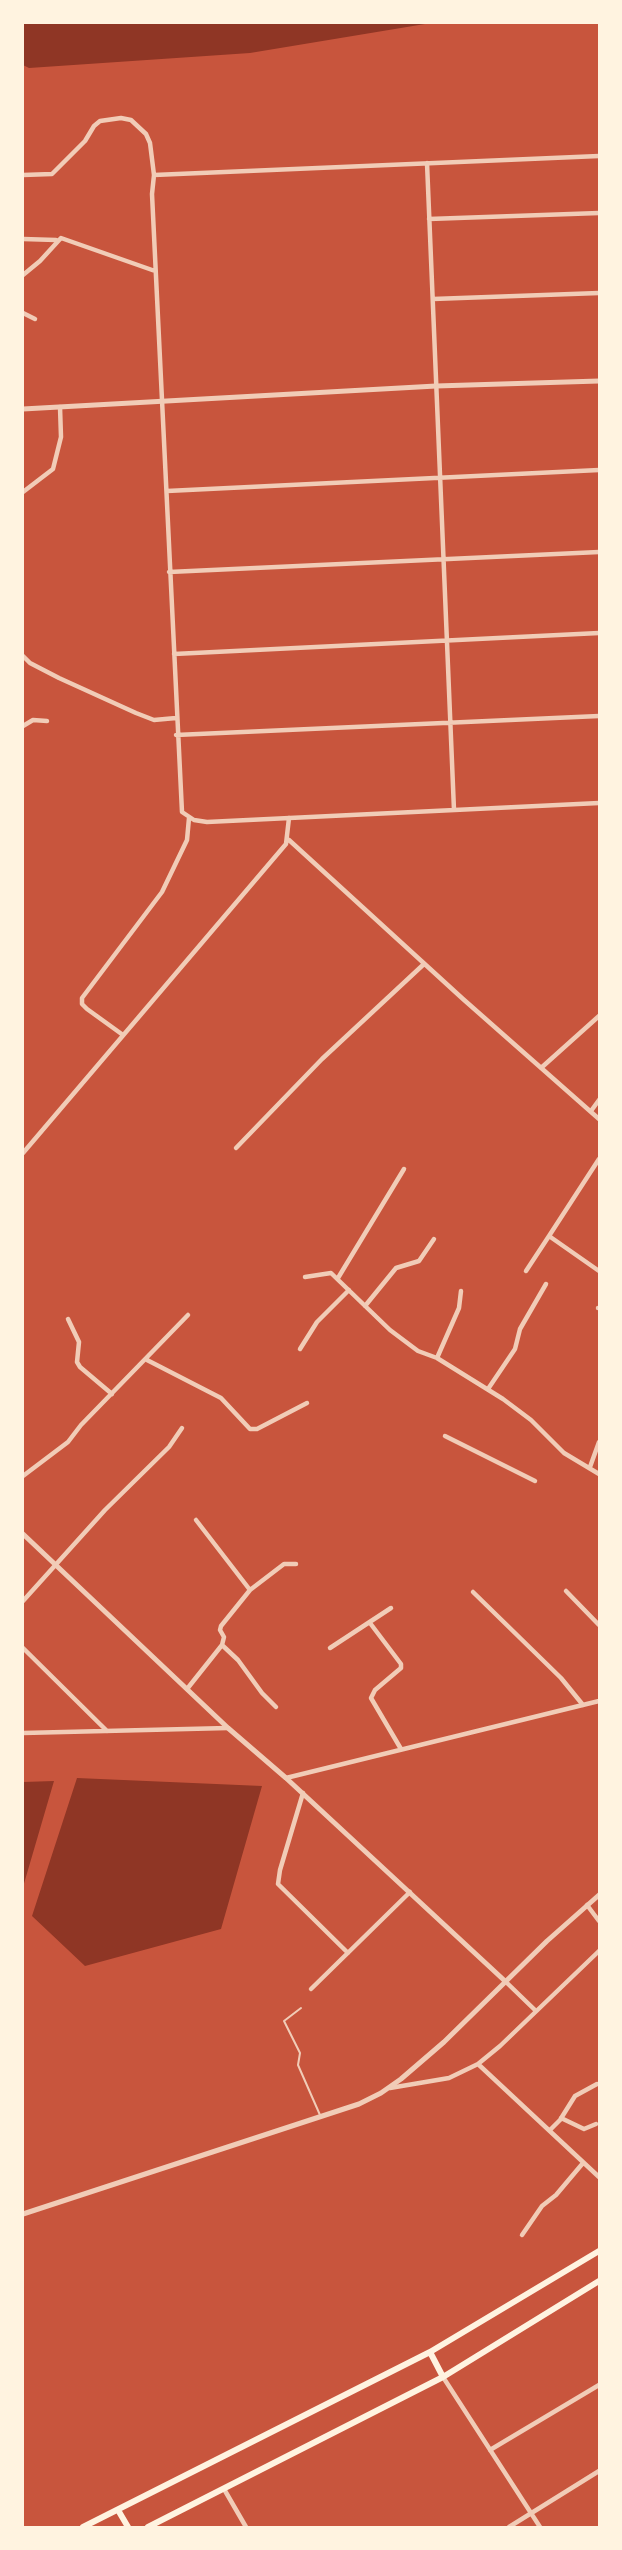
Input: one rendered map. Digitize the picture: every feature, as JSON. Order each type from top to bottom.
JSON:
[{"type":"main road","points":[[83,2527],[430,2352],[599,2251]]},
{"type":"main road","points":[[148,2527],[443,2377],[599,2281]]},
{"type":"main road","points":[[430,2352],[443,2377]]},
{"type":"main road","points":[[118,2510],[128,2527]]},
{"type":"street","points":[[23,175],[52,174],[85,141],[100,121],[121,118],[131,120],[146,134],[150,143],[182,812],[189,818],[207,821],[599,803]]},
{"type":"street","points":[[153,175],[599,156]]},
{"type":"street","points":[[427,163],[454,810]]},
{"type":"street","points":[[429,219],[599,214]]},
{"type":"street","points":[[23,239],[67,239],[155,271]]},
{"type":"street","points":[[23,275],[40,261],[57,240]]},
{"type":"street","points":[[433,299],[599,293]]},
{"type":"street","points":[[23,313],[35,319]]},
{"type":"street","points":[[23,409],[436,386],[599,381]]},
{"type":"street","points":[[23,492],[52,469],[61,437],[61,407]]},
{"type":"street","points":[[167,491],[599,470]]},
{"type":"street","points":[[169,572],[599,552]]},
{"type":"street","points":[[174,654],[599,633]]},
{"type":"street","points":[[23,656],[59,678],[136,713],[154,720],[176,718]]},
{"type":"street","points":[[177,735],[599,716]]},
{"type":"street","points":[[23,726],[33,720],[47,721]]},
{"type":"street","points":[[123,1035],[87,1009],[82,1004],[82,998],[162,892],[187,840],[189,818]]},
{"type":"street","points":[[23,1153],[289,840],[289,818]]},
{"type":"street","points":[[289,840],[599,1119]]},
{"type":"street","points":[[236,1148],[322,1059],[424,964]]},
{"type":"street","points":[[541,1068],[599,1016]]},
{"type":"street","points":[[591,1111],[599,1100]]},
{"type":"street","points":[[526,1271],[599,1160]]},
{"type":"street","points":[[338,1278],[404,1169]]},
{"type":"street","points":[[549,1236],[599,1271]]},
{"type":"street","points":[[365,1306],[396,1268],[419,1261],[434,1239]]},
{"type":"street","points":[[304,1276],[331,1273],[390,1330],[418,1351],[437,1358],[518,1409],[565,1453],[599,1474]]},
{"type":"street","points":[[488,1389],[514,1349],[520,1329],[546,1284]]},
{"type":"street","points":[[300,1349],[317,1322],[349,1290]]},
{"type":"street","points":[[437,1358],[459,1308],[461,1291]]},
{"type":"street","points":[[23,1476],[68,1442],[188,1315]]},
{"type":"street","points":[[68,1320],[79,1342],[77,1362],[112,1394]]},
{"type":"street","points":[[147,1360],[221,1398],[250,1429],[257,1429],[307,1403]]},
{"type":"street","points":[[23,1601],[105,1510],[169,1447],[182,1428]]},
{"type":"street","points":[[445,1436],[535,1480]]},
{"type":"street","points":[[590,1467],[599,1442]]},
{"type":"street","points":[[196,1520],[250,1590]]},
{"type":"street","points":[[23,1534],[228,1728],[303,1793],[536,2011]]},
{"type":"street","points":[[187,1689],[222,1645],[224,1637],[221,1626],[250,1590],[284,1564],[296,1564]]},
{"type":"street","points":[[566,1591],[599,1625]]},
{"type":"street","points":[[473,1592],[561,1678],[583,1705]]},
{"type":"street","points":[[330,1648],[391,1608]]},
{"type":"street","points":[[370,1623],[401,1664],[401,1668],[374,1690],[371,1698],[401,1749]]},
{"type":"street","points":[[222,1645],[238,1660],[261,1693],[276,1707]]},
{"type":"street","points":[[23,1648],[107,1731]]},
{"type":"street","points":[[286,1778],[599,1701]]},
{"type":"street","points":[[23,1733],[228,1728]]},
{"type":"street","points":[[303,1793],[278,1884],[348,1953]]},
{"type":"street","points":[[311,1989],[410,1892]]},
{"type":"street","points":[[23,2214],[359,2104],[390,2088],[444,2042],[586,1904],[599,1895]]},
{"type":"street","points":[[586,1904],[599,1921]]},
{"type":"street","points":[[390,2088],[449,2078],[478,2064],[599,1951]]},
{"type":"street","points":[[478,2064],[599,2178]]},
{"type":"street","points":[[550,2130],[575,2096],[597,2084]]},
{"type":"street","points":[[561,2118],[584,2129],[596,2124]]},
{"type":"street","points":[[522,2235],[542,2206],[556,2195],[583,2162]]},
{"type":"street","points":[[443,2377],[540,2527]]},
{"type":"street","points":[[489,2450],[599,2385]]},
{"type":"street","points":[[509,2527],[599,2471]]},
{"type":"street","points":[[224,2489],[246,2527]]},
{"type":"lane","points":[[301,2008],[284,2021],[300,2053],[298,2065],[320,2116]]},
{"type":"shaded area","points":[[23,23],[431,23],[250,53],[29,68],[23,65]]},
{"type":"shaded area","points":[[77,1778],[262,1786],[221,1929],[85,1966],[32,1916]]},
{"type":"shaded area","points":[[54,1781],[23,1887],[23,1782]]}]
